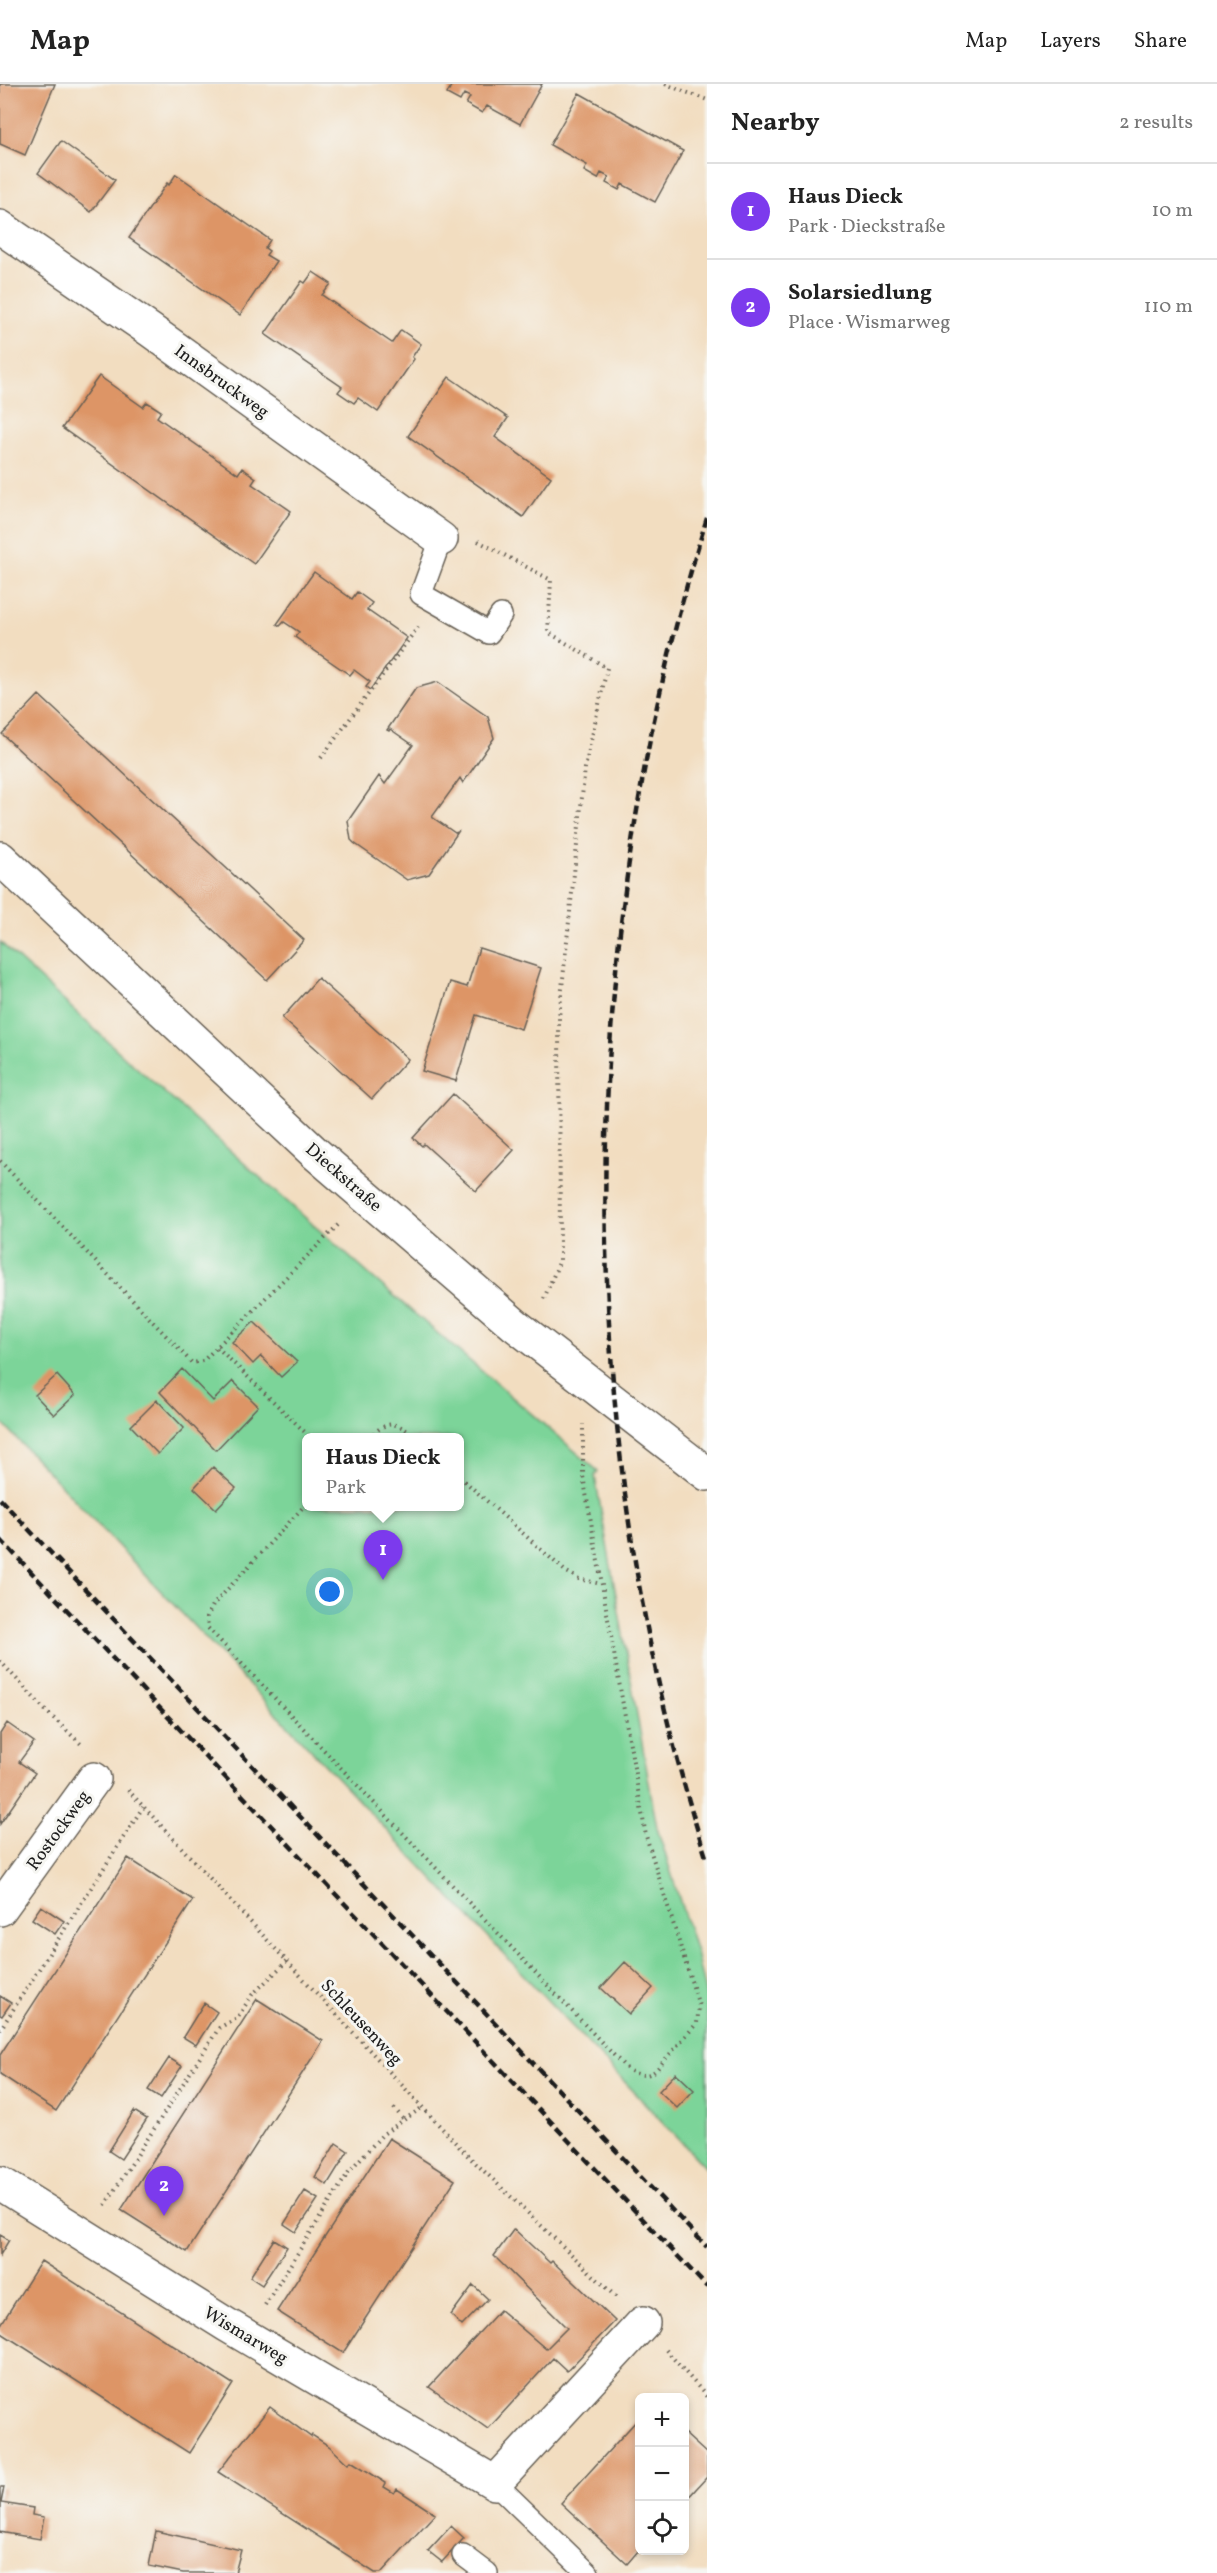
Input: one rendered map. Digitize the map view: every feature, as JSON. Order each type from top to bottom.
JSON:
[{"type":"street","name":"Innsbruckweg","points":[[0,227],[150,330],[441,539]]},
{"type":"street","name":"Dieckstraße","points":[[0,858],[315,1153],[515,1325],[707,1474]]},
{"type":"street","name":"Rostockweg","points":[[0,1909],[101,1771]]},
{"type":"street","name":"Wismarweg","points":[[0,2183],[246,2336],[495,2483]]},
{"type":"street","points":[[495,2483],[643,2323]]},
{"type":"lane","points":[[441,539],[421,594],[489,633],[501,615]]},
{"type":"lane","name":"Wismarweg","points":[[495,2483],[588,2573]]},
{"type":"lane","points":[[463,2555],[487,2573]]},
{"type":"path","points":[[664,84],[707,100]]},
{"type":"path","points":[[441,539],[462,532],[551,580],[548,632],[607,668],[585,768],[559,1017],[560,1260],[539,1310],[515,1325]]},
{"type":"path","points":[[321,759],[436,603]]},
{"type":"path","points":[[0,1161],[192,1363],[203,1361],[295,1270],[365,1196]]},
{"type":"path","points":[[217,1347],[307,1433]]},
{"type":"path","points":[[302,1508],[213,1605],[207,1617],[208,1628],[627,2069],[644,2075],[656,2070],[692,2030],[697,2023],[699,2012],[682,1948],[646,1836],[601,1584],[583,1476],[583,1417],[589,1382]]},
{"type":"path","points":[[373,1433],[381,1426],[391,1424],[403,1427],[411,1433]]},
{"type":"path","points":[[464,1481],[565,1571],[579,1579],[601,1584]]},
{"type":"path","name":"Schleusenweg","points":[[0,1661],[101,1771],[144,1807],[465,2153],[643,2323],[707,2397]]},
{"type":"path","points":[[0,2030],[144,1807]]},
{"type":"path","points":[[85,2236],[219,2028],[237,2018],[252,1995],[287,1961]]},
{"type":"path","points":[[246,2336],[350,2170],[383,2134],[423,2107]]},
{"type":"path","points":[[394,2108],[404,2120]]},
{"type":"green space","points":[[0,942],[129,1061],[371,1276],[598,1471],[595,1476],[657,1828],[696,1952],[707,2001],[707,2169],[0,1421]]},
{"type":"building","points":[[0,84],[55,84],[25,155],[0,144]]},
{"type":"building","points":[[448,84],[542,84],[520,124],[487,106],[482,113],[466,104],[470,97],[464,94],[460,101],[447,94],[451,86]]},
{"type":"building","points":[[579,93],[683,151],[655,202],[622,184],[619,190],[606,183],[609,177],[601,173],[598,179],[584,171],[587,165],[550,145]]},
{"type":"building","points":[[61,141],[115,180],[91,212],[38,173]]},
{"type":"building","points":[[176,174],[270,240],[265,248],[269,251],[266,255],[276,261],[240,315],[129,238],[167,183],[169,185]]},
{"type":"building","points":[[313,272],[331,284],[322,295],[392,343],[401,330],[421,344],[412,357],[414,359],[378,412],[358,398],[354,403],[338,392],[342,387],[265,334],[302,281],[305,283]]},
{"type":"building","points":[[99,376],[143,407],[147,402],[161,411],[157,417],[238,474],[242,468],[256,478],[252,484],[291,511],[254,564],[62,428]]},
{"type":"building","points":[[449,377],[508,418],[495,437],[551,477],[523,517],[408,436]]},
{"type":"building","points":[[314,572],[352,599],[357,592],[372,603],[367,610],[407,638],[370,690],[366,687],[370,682],[354,670],[350,675],[295,637],[299,632],[284,622],[280,626],[277,624]]},
{"type":"building","points":[[438,682],[488,717],[494,738],[463,783],[460,778],[432,817],[455,833],[458,832],[429,874],[407,880],[351,840],[348,821],[379,776],[385,784],[413,745],[390,729],[387,730],[416,688]]},
{"type":"building","points":[[39,695],[304,940],[267,980],[2,734]]},
{"type":"building","points":[[479,948],[541,968],[521,1029],[476,1015],[456,1081],[422,1071],[450,982],[467,987]]},
{"type":"building","points":[[318,978],[408,1059],[372,1099],[282,1018]]},
{"type":"building","points":[[453,1094],[514,1150],[476,1191],[424,1144],[422,1146],[413,1138]]},
{"type":"building","points":[[254,1322],[297,1362],[281,1377],[261,1356],[253,1364],[232,1342]]},
{"type":"building","points":[[182,1369],[213,1401],[233,1381],[258,1406],[216,1450],[160,1392]]},
{"type":"building","points":[[57,1375],[75,1395],[54,1415],[35,1395]]},
{"type":"building","points":[[157,1400],[184,1428],[158,1454],[131,1426]]},
{"type":"building","points":[[213,1467],[236,1488],[216,1509],[194,1488]]},
{"type":"building","points":[[7,1723],[34,1742],[19,1762],[35,1773],[0,1824],[0,1734]]},
{"type":"building","points":[[128,1858],[193,1900],[56,2111],[0,2074],[0,2055]]},
{"type":"building","points":[[41,1906],[64,1921],[55,1934],[32,1919]]},
{"type":"building","points":[[625,1962],[653,1988],[629,2014],[601,1988]]},
{"type":"building","points":[[0,1996],[11,2003],[2,2016],[0,2015]]},
{"type":"building","points":[[257,1999],[323,2041],[187,2252],[121,2210]]},
{"type":"building","points":[[204,2003],[217,2012],[196,2045],[183,2037]]},
{"type":"building","points":[[169,2058],[182,2066],[161,2098],[148,2090]]},
{"type":"building","points":[[676,2073],[694,2090],[677,2108],[659,2091]]},
{"type":"building","points":[[134,2111],[147,2119],[121,2159],[109,2151]]},
{"type":"building","points":[[389,2138],[455,2180],[343,2353],[277,2311]]},
{"type":"building","points":[[336,2143],[348,2151],[327,2185],[315,2177]]},
{"type":"building","points":[[305,2191],[318,2199],[296,2232],[284,2224]]},
{"type":"building","points":[[514,2229],[550,2263],[552,2261],[615,2321],[567,2371],[553,2358],[488,2429],[429,2387],[500,2310],[546,2349],[567,2328],[494,2256]]},
{"type":"building","points":[[0,2235],[9,2240],[0,2255]]},
{"type":"building","points":[[274,2239],[287,2247],[262,2285],[250,2277]]},
{"type":"building","points":[[41,2261],[233,2384],[189,2453],[0,2332],[0,2326]]},
{"type":"building","points":[[473,2285],[488,2299],[462,2326],[451,2315]]},
{"type":"building","points":[[270,2407],[311,2437],[312,2435],[329,2446],[348,2464],[351,2461],[386,2483],[384,2487],[394,2493],[397,2489],[435,2514],[381,2573],[375,2573],[218,2472]]},
{"type":"building","points":[[635,2422],[635,2555],[627,2564],[561,2503]]},
{"type":"building","points":[[689,2438],[707,2454],[707,2477],[689,2497]]},
{"type":"building","points":[[0,2487],[4,2487],[1,2503],[33,2508],[32,2515],[44,2517],[40,2539],[0,2532]]},
{"type":"building","points":[[451,2526],[464,2538],[442,2562],[428,2551]]},
{"type":"building","points":[[156,2531],[241,2550],[235,2573],[183,2573],[149,2566]]},
{"type":"railway","points":[[707,518],[663,680],[631,847],[612,1017],[605,1189],[611,1361],[630,1532],[662,1699],[707,1860]]},
{"type":"railway","points":[[0,1499],[707,2247]]},
{"type":"railway","points":[[0,1539],[707,2287]]},
{"type":"place","name":"Haus Dieck","points":[[383,1580]]},
{"type":"place","name":"Solarsiedlung","points":[[164,2216]]}]
